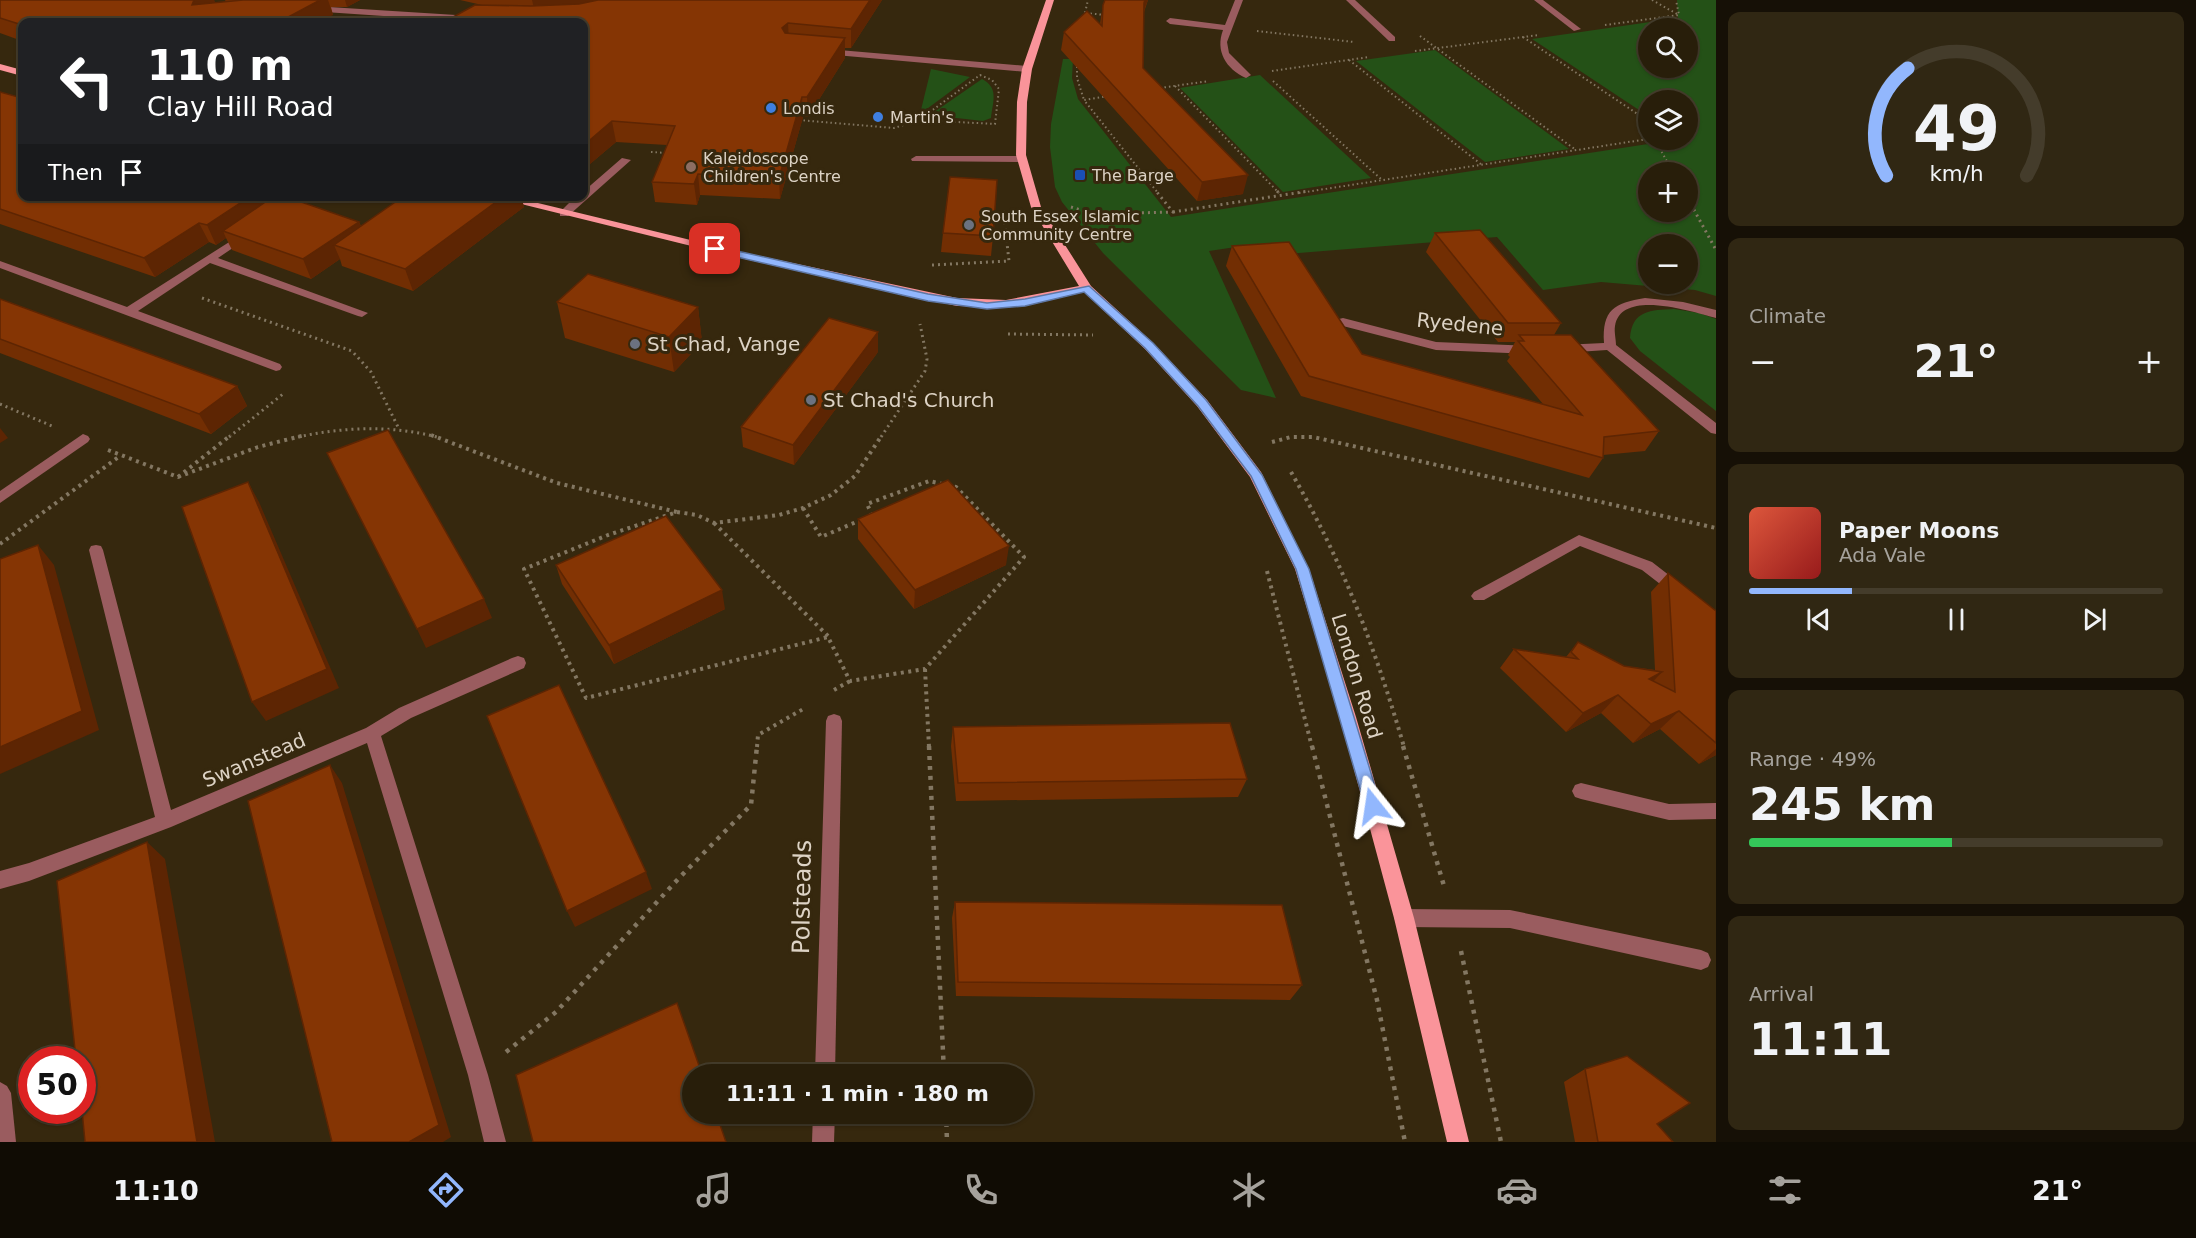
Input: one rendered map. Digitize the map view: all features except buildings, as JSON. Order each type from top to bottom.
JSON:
[{"type":"main road","name":"London Road","points":[[1050,0],[1027,69],[1022,102],[1022,159],[1036,207],[1086,288],[1149,346],[1202,403],[1256,475],[1302,569],[1348,717],[1404,918],[1458,1142]]},
{"type":"main road","points":[[0,67],[18,73]]},
{"type":"main road","points":[[513,201],[957,302],[987,306],[1025,303],[1086,288]]},
{"type":"street","points":[[1239,0],[1223,42],[1225,54],[1246,75]]},
{"type":"street","points":[[1350,0],[1392,39]]},
{"type":"street","points":[[1538,0],[1576,29]]},
{"type":"street","points":[[306,9],[462,18]]},
{"type":"street","points":[[1170,21],[1227,27]]},
{"type":"street","points":[[812,50],[1027,69]]},
{"type":"street","points":[[916,159],[998,161],[1022,159]]},
{"type":"street","points":[[588,192],[626,160]]},
{"type":"street","points":[[130,311],[295,201]]},
{"type":"street","points":[[564,214],[578,201]]},
{"type":"street","points":[[209,259],[362,313]]},
{"type":"street","points":[[0,264],[276,367]]},
{"type":"street","points":[[1716,314],[1671,303],[1644,301],[1621,306],[1610,318],[1607,333],[1610,346],[1716,430]]},
{"type":"street","name":"Ryedene","points":[[1343,322],[1436,345],[1543,350],[1610,346]]},
{"type":"street","points":[[0,498],[83,439]]},
{"type":"street","points":[[1479,596],[1579,540],[1647,566],[1690,599]]},
{"type":"street","points":[[96,550],[165,821]]},
{"type":"street","name":"Swanstead","points":[[0,880],[29,872],[165,821],[372,734],[405,713],[518,663]]},
{"type":"street","name":"Polsteads","points":[[825,1064],[834,721]]},
{"type":"street","points":[[372,734],[478,1076],[495,1142]]},
{"type":"street","points":[[1581,790],[1669,812],[1716,812]]},
{"type":"street","points":[[1404,918],[1510,919],[1701,960]]},
{"type":"street","points":[[0,1093],[5,1142]]},
{"type":"street","points":[[823,1142],[824,1124]]},
{"type":"path","points":[[1083,22],[1088,0]]},
{"type":"path","points":[[1652,0],[1679,15]]},
{"type":"path","points":[[1085,13],[1106,15]]},
{"type":"path","points":[[1248,30],[1359,42]]},
{"type":"path","points":[[1414,51],[1523,37],[1638,114]]},
{"type":"path","points":[[1437,48],[1577,150]]},
{"type":"path","points":[[1077,57],[1077,78],[1084,99],[1173,212]]},
{"type":"path","points":[[1152,90],[1371,57]]},
{"type":"path","points":[[1349,60],[1482,165]]},
{"type":"path","points":[[1263,72],[1382,180]]},
{"type":"path","points":[[789,119],[894,128],[919,120],[980,75],[992,80],[999,89],[994,124],[1009,261],[928,266]]},
{"type":"path","points":[[1174,86],[1281,195]]},
{"type":"path","points":[[1084,99],[1118,94]]},
{"type":"path","points":[[919,120],[994,124]]},
{"type":"path","points":[[1071,207],[1094,214],[1173,212],[1638,141]]},
{"type":"path","points":[[644,151],[674,153]]},
{"type":"path","points":[[1698,217],[1716,250]]},
{"type":"path","points":[[714,523],[779,515],[803,508],[831,495],[855,476],[925,371],[927,359],[919,317]]},
{"type":"path","points":[[999,334],[1073,333],[1100,337]]},
{"type":"path","points":[[178,477],[284,394]]},
{"type":"path","points":[[0,404],[121,456],[178,477],[245,451],[308,434],[339,429],[399,429],[436,436],[557,483],[697,515],[714,523],[828,637],[850,681]]},
{"type":"path","points":[[1272,442],[1292,437],[1313,436],[1716,528]]},
{"type":"path","points":[[0,544],[121,456]]},
{"type":"path","points":[[803,508],[821,537],[872,515],[867,504],[929,481],[956,487],[1024,557],[925,669],[850,681],[830,693]]},
{"type":"path","points":[[677,512],[608,535],[524,569],[586,698],[828,637]]},
{"type":"path","points":[[1264,562],[1377,1000],[1405,1142]]},
{"type":"path","points":[[925,669],[944,1064]]},
{"type":"path","points":[[478,1076],[556,1012],[679,878],[751,805],[758,735],[809,705]]},
{"type":"path","points":[[946,1124],[947,1142]]},
{"type":"green space","points":[[1677,0],[1716,0],[1716,296],[1698,291],[1698,234],[1638,234],[1638,285],[1601,282],[1543,290],[1497,237],[1274,255],[1249,245],[1209,251],[1276,398],[1241,390],[1103,253],[1062,202],[1055,187],[1050,147],[1051,124],[1063,59],[1073,59],[1072,78],[1078,99],[1171,217],[1638,146],[1638,150],[1698,150],[1698,90],[1638,90],[1638,109],[1532,39],[1638,24],[1638,78],[1698,78],[1698,18],[1678,18]]},
{"type":"green space","points":[[1435,50],[1569,149],[1485,162],[1356,61]]},
{"type":"green space","points":[[931,69],[970,77],[920,114]]},
{"type":"green space","points":[[1260,75],[1371,178],[1283,192],[1180,88]]},
{"type":"green space","points":[[982,79],[991,86],[993,91],[991,118],[983,121],[930,115]]},
{"type":"green space","points":[[1674,309],[1699,313],[1716,319],[1716,411],[1640,351],[1630,338],[1634,322],[1644,313]]},
{"type":"place","name":"Londis","points":[[771,108]]},
{"type":"place","name":"Martin's","points":[[878,117]]},
{"type":"place","name":"Kaleidoscope Children's Centre","points":[[691,167]]},
{"type":"place","name":"The Barge","points":[[1080,175]]},
{"type":"place","name":"South Essex Islamic Community Centre","points":[[969,225]]},
{"type":"place","name":"St Chad, Vange","points":[[635,344]]},
{"type":"place","name":"St Chad's Church","points":[[811,400]]},
{"type":"route","points":[[715,249],[928,297],[987,306],[1025,303],[1086,288],[1149,346],[1202,403],[1256,475],[1302,569],[1373,806]]}]
